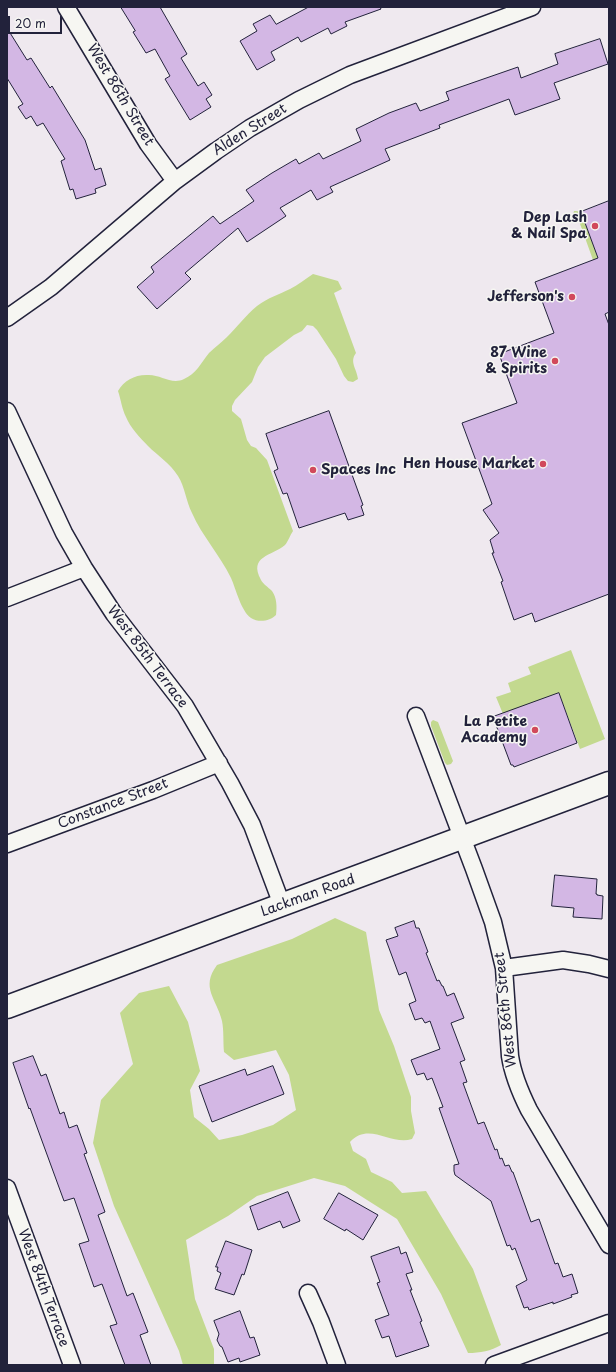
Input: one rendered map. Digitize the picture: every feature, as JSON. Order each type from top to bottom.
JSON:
[{"type":"main road","name":"Lackman Road","points":[[7,1008],[609,784]]},
{"type":"street","name":"West 86th Street","points":[[66,7],[148,144],[175,182]]},
{"type":"street","name":"Alden Street","points":[[7,318],[51,287],[175,182],[216,151],[250,128],[299,100],[350,75],[532,7]]},
{"type":"street","name":"West 85th Terrace","points":[[7,411],[64,533],[84,568],[114,614],[185,706],[219,763],[252,825],[282,905]]},
{"type":"street","points":[[7,598],[84,568]]},
{"type":"street","name":"West 86th Street","points":[[416,716],[493,922],[504,968],[510,1056],[512,1068],[521,1095],[528,1110],[609,1245]]},
{"type":"street","name":"Constance Street","points":[[7,844],[153,790],[219,763]]},
{"type":"street","points":[[504,968],[563,960],[609,969]]},
{"type":"street","name":"West 84th Terrace","points":[[7,1188],[72,1365]]},
{"type":"street","points":[[308,1293],[321,1322],[337,1365]]},
{"type":"street","points":[[494,1365],[609,1323]]},
{"type":"green space","points":[[574,211],[581,212],[598,258],[593,260],[579,221],[576,222],[573,215]]},
{"type":"green space","points":[[313,274],[338,281],[342,289],[334,293],[356,353],[353,363],[358,379],[353,382],[348,381],[317,330],[313,326],[307,325],[302,331],[294,335],[265,357],[258,367],[252,382],[235,400],[232,406],[232,411],[241,419],[247,440],[251,446],[256,448],[267,460],[293,531],[285,545],[259,561],[257,566],[261,580],[272,591],[276,600],[276,615],[271,619],[264,621],[254,620],[247,615],[244,610],[227,570],[196,521],[178,476],[168,463],[142,440],[130,425],[123,411],[118,391],[131,378],[144,375],[153,375],[175,381],[180,381],[188,377],[198,368],[209,353],[257,306],[293,287]]},
{"type":"green space","points":[[571,650],[605,739],[580,749],[559,693],[503,714],[496,697],[511,692],[508,683],[531,674],[528,667]]},
{"type":"green space","points":[[433,720],[438,722],[453,761],[451,764],[447,765],[445,763],[431,726],[431,722]]},
{"type":"green space","points":[[335,918],[366,932],[379,1010],[394,1046],[411,1097],[411,1111],[415,1133],[412,1139],[404,1140],[372,1134],[357,1136],[350,1142],[353,1151],[366,1159],[371,1172],[392,1182],[402,1193],[426,1191],[473,1269],[501,1345],[493,1349],[477,1353],[468,1353],[441,1294],[397,1219],[345,1186],[314,1178],[257,1196],[228,1216],[186,1240],[195,1299],[214,1349],[214,1365],[183,1365],[179,1351],[114,1206],[93,1143],[101,1100],[133,1064],[120,1013],[139,993],[169,986],[188,1022],[200,1071],[190,1090],[194,1117],[209,1129],[219,1140],[242,1135],[273,1125],[296,1110],[289,1075],[276,1050],[234,1060],[224,1052],[222,1021],[210,987],[212,973],[217,965],[292,939]]},
{"type":"building","points":[[121,7],[160,7],[187,54],[181,58],[198,86],[204,82],[212,95],[206,99],[211,107],[190,120],[165,79],[170,76],[155,49],[146,53],[133,32],[135,31]]},
{"type":"building","points":[[309,7],[380,7],[381,9],[345,22],[347,26],[331,34],[328,28],[301,42],[298,37],[271,52],[275,60],[257,70],[240,41],[257,31],[253,24],[270,15],[276,24]]},
{"type":"building","points":[[7,28],[27,60],[31,58],[50,88],[52,86],[85,140],[95,170],[101,168],[106,185],[95,189],[96,193],[76,199],[73,189],[70,190],[61,161],[65,159],[43,123],[37,126],[31,116],[26,119],[18,107],[23,104],[7,78]]},
{"type":"building","points":[[600,39],[608,64],[554,83],[560,99],[515,115],[509,99],[439,125],[440,128],[385,149],[390,160],[330,187],[333,192],[317,200],[311,190],[280,208],[286,216],[247,242],[238,228],[185,273],[191,279],[157,309],[137,287],[154,272],[151,267],[213,216],[220,224],[254,201],[246,190],[296,159],[299,164],[319,153],[323,159],[361,141],[356,129],[389,113],[416,103],[420,111],[449,100],[446,92],[518,67],[521,78],[558,64],[555,54]]},
{"type":"building","name":"Hen House Market","points":[[609,201],[609,312],[605,314],[609,325],[609,594],[535,622],[532,613],[514,620],[501,582],[503,581],[492,553],[494,553],[490,540],[499,533],[483,510],[492,504],[462,423],[517,403],[499,354],[554,333],[535,282],[598,258],[581,212]]},
{"type":"building","name":"Spaces Inc","points":[[329,411],[363,505],[361,506],[364,515],[348,520],[345,513],[299,528],[287,493],[283,494],[274,471],[278,469],[266,434]]},
{"type":"building","name":"La Petite Academy","points":[[559,693],[577,743],[514,767],[511,765],[493,717]]},
{"type":"building","points":[[555,875],[597,879],[596,894],[603,896],[602,919],[573,917],[574,908],[552,906]]},
{"type":"building","points":[[414,921],[416,928],[419,928],[428,952],[426,953],[437,981],[439,980],[443,986],[447,996],[454,993],[464,1018],[451,1023],[465,1060],[460,1062],[467,1082],[463,1083],[478,1124],[484,1122],[495,1150],[497,1149],[500,1159],[502,1158],[505,1166],[509,1165],[513,1172],[531,1222],[539,1219],[555,1264],[558,1263],[563,1277],[572,1274],[578,1293],[571,1295],[572,1297],[553,1304],[553,1302],[529,1310],[528,1307],[524,1308],[516,1286],[527,1280],[515,1248],[512,1250],[510,1245],[507,1246],[491,1201],[455,1175],[454,1165],[459,1164],[439,1108],[443,1107],[432,1078],[427,1080],[424,1073],[417,1075],[411,1060],[440,1049],[430,1021],[425,1023],[422,1018],[415,1020],[409,1004],[416,1001],[406,972],[399,975],[386,940],[398,936],[395,928]]},
{"type":"building","points":[[33,1056],[41,1076],[46,1074],[60,1114],[64,1112],[69,1128],[77,1125],[87,1153],[84,1154],[105,1212],[98,1215],[127,1296],[133,1293],[148,1332],[140,1335],[151,1365],[125,1365],[110,1326],[117,1324],[102,1284],[94,1287],[79,1244],[89,1241],[74,1198],[64,1201],[13,1063]]},
{"type":"building","points":[[273,1066],[284,1094],[212,1122],[199,1086],[245,1069],[247,1075]]},
{"type":"building","points":[[288,1192],[300,1221],[283,1228],[280,1221],[258,1230],[250,1207]]},
{"type":"building","points":[[339,1193],[378,1215],[363,1240],[346,1229],[345,1231],[324,1219]]},
{"type":"building","points":[[226,1241],[252,1250],[244,1275],[242,1274],[234,1295],[215,1289],[221,1273],[217,1271],[218,1267],[216,1267]]},
{"type":"building","points":[[399,1247],[401,1254],[406,1252],[413,1272],[406,1274],[412,1290],[410,1290],[422,1321],[420,1322],[429,1346],[396,1357],[389,1336],[382,1338],[375,1320],[389,1315],[377,1283],[380,1282],[371,1257]]},
{"type":"building","points":[[240,1311],[250,1338],[254,1337],[260,1355],[240,1362],[239,1358],[228,1362],[222,1347],[217,1340],[219,1334],[214,1321]]},
{"type":"place","name":"Dep Lash & Nail Spa","points":[[595,226]]},
{"type":"place","name":"Jefferson's","points":[[572,297]]},
{"type":"place","name":"87 Wine & Spirits","points":[[555,361]]},
{"type":"place","name":"Hen House Market","points":[[543,464]]},
{"type":"place","name":"Spaces Inc","points":[[313,470]]},
{"type":"place","name":"La Petite Academy","points":[[535,730]]}]
